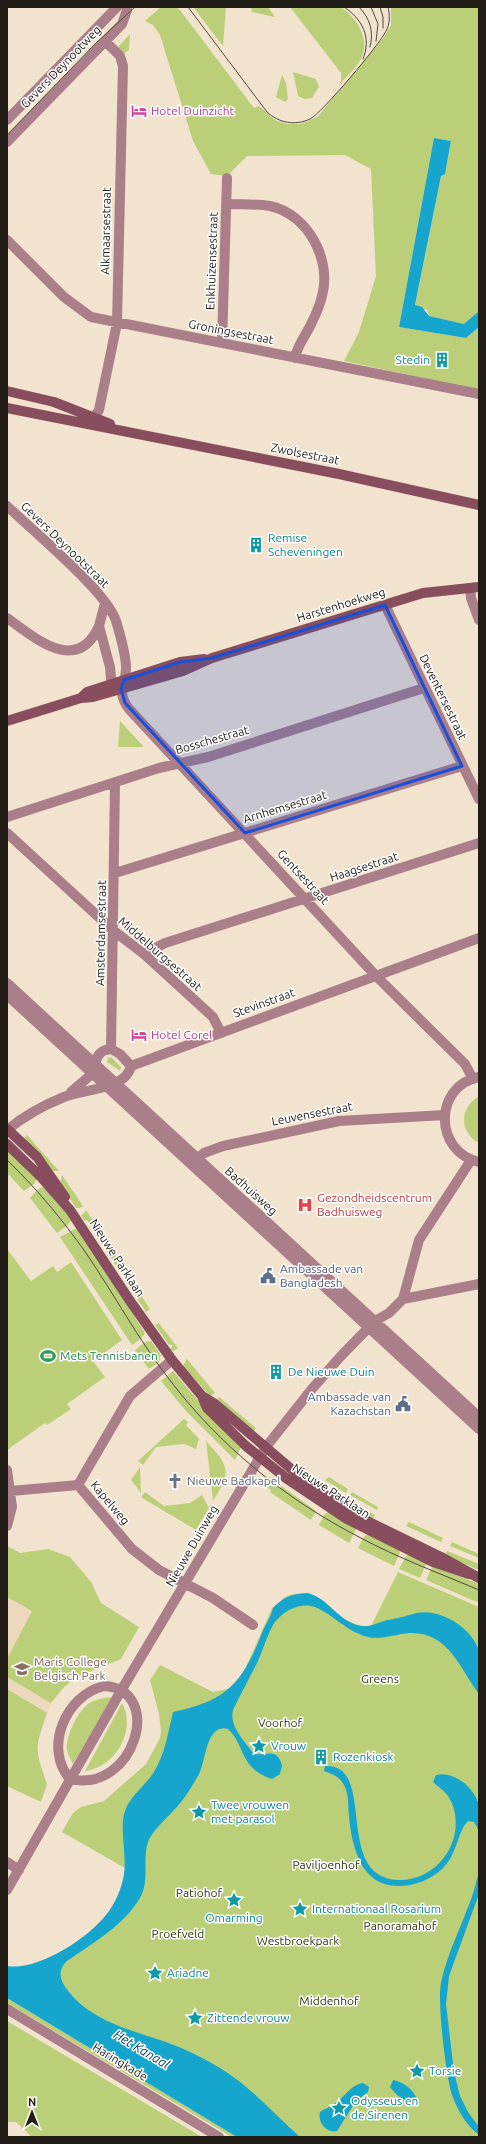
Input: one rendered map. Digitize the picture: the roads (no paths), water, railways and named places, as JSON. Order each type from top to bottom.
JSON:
[{"type":"main road","name":"Zwolsestraat","points":[[7,391],[54,402],[92,420],[125,430],[380,482],[479,505]]},
{"type":"main road","name":"Zwolsestraat","points":[[7,408],[92,420]]},
{"type":"main road","name":"Harstenhoekweg","points":[[7,721],[81,698],[93,697],[120,684],[180,662],[212,658],[423,593],[475,588]]},
{"type":"main road","name":"Nieuwe Parklaan","points":[[7,1129],[37,1157],[63,1193],[70,1210]]},
{"type":"main road","name":"Nieuwe Parklaan","points":[[7,1144],[41,1177],[70,1210],[130,1301],[172,1360],[202,1396],[266,1447],[303,1479],[347,1509],[392,1534],[441,1557],[469,1574]]},
{"type":"main road","name":"Nieuwe Parklaan","points":[[202,1396],[207,1408],[260,1457],[306,1492],[347,1519],[432,1562],[479,1578]]},
{"type":"street","name":"Gevers Deynootweg","points":[[7,120],[117,7]]},
{"type":"street","name":"Gevers Deynootweg","points":[[7,142],[122,24],[127,10],[126,7]]},
{"type":"street","name":"Alkmaarsestraat","points":[[92,420],[99,410],[117,323],[123,66],[120,56],[105,41]]},
{"type":"street","name":"Enkhuizensestraat","points":[[222,344],[227,178]]},
{"type":"street","points":[[227,204],[271,207],[289,214],[307,230],[322,255],[326,275],[322,296],[313,322],[299,346],[295,358]]},
{"type":"street","name":"Groningsestraat","points":[[7,240],[77,308],[91,317],[479,394]]},
{"type":"street","name":"Gevers Deynootstraat","points":[[7,506],[90,585],[105,603],[116,620],[126,664],[120,684]]},
{"type":"street","points":[[475,588],[471,598],[479,620]]},
{"type":"street","points":[[7,618],[44,644],[66,651],[77,649],[88,642],[96,634],[105,603]]},
{"type":"street","name":"Deventersestraat","points":[[385,605],[479,799]]},
{"type":"street","name":"Gentsestraat","points":[[99,626],[110,667],[111,679],[120,684],[125,703],[377,976],[465,1064],[476,1078]]},
{"type":"street","name":"Bosschestraat","points":[[7,816],[115,782],[216,754],[424,688]]},
{"type":"street","name":"Arnhemsestraat","points":[[115,873],[462,766]]},
{"type":"street","name":"Amsterdamsestraat","points":[[112,1049],[115,782]]},
{"type":"street","name":"Middelburgsestraat","points":[[7,833],[114,931],[144,954],[213,1017],[221,1032]]},
{"type":"street","name":"Haagsestraat","points":[[144,954],[165,943],[306,900],[479,843]]},
{"type":"street","name":"Stevinstraat","points":[[7,1129],[37,1110],[64,1097],[111,1085],[125,1077],[130,1071],[131,1066],[479,938]]},
{"type":"street","name":"Badhuisweg","points":[[7,982],[111,1085],[371,1324],[479,1429]]},
{"type":"street","name":"Badhuisweg","points":[[7,995],[94,1068]]},
{"type":"street","points":[[94,1068],[98,1055],[104,1050],[112,1049],[120,1054],[131,1066]]},
{"type":"street","name":"Stevinstraat","points":[[64,1097],[94,1068]]},
{"type":"street","points":[[476,1078],[460,1086],[448,1101],[444,1115],[445,1130],[450,1142],[460,1153],[475,1161],[419,1240],[403,1298],[479,1284]]},
{"type":"street","name":"Leuvensestraat","points":[[194,1161],[211,1149],[339,1121],[444,1115]]},
{"type":"street","name":"Nieuwe Duinweg","points":[[7,1890],[122,1689],[266,1447],[311,1390],[371,1324],[389,1313],[403,1298]]},
{"type":"street","name":"Badhuisweg","points":[[371,1324],[479,1417]]},
{"type":"street","name":"Kapelweg","points":[[172,1360],[130,1396],[78,1485],[138,1554],[159,1570],[186,1582],[253,1625]]},
{"type":"street","points":[[7,1470],[11,1491],[11,1515],[7,1526]]},
{"type":"street","points":[[11,1491],[78,1485]]},
{"type":"street","points":[[113,1686],[122,1689],[134,1702],[137,1716],[135,1736],[128,1755],[123,1763],[105,1776],[88,1781],[70,1780],[62,1771],[59,1752],[62,1727],[70,1711],[80,1697],[95,1688],[113,1686]]},
{"type":"street","points":[[7,1862],[19,1870]]},
{"type":"street","name":"Haringkade","points":[[7,2009],[219,2137]]},
{"type":"water","points":[[434,138],[451,141],[445,174],[441,176],[415,305],[422,307],[429,316],[464,324],[479,311],[479,327],[466,338],[399,327]]},
{"type":"water","name":"Het Kanaal","points":[[307,1593],[321,1599],[346,1620],[361,1626],[372,1625],[426,1612],[435,1613],[454,1621],[469,1634],[479,1651],[479,1694],[459,1663],[444,1645],[423,1634],[410,1633],[373,1638],[360,1635],[315,1607],[296,1607],[284,1613],[275,1622],[270,1631],[258,1661],[233,1710],[232,1716],[233,1722],[239,1734],[254,1754],[274,1754],[280,1759],[282,1765],[280,1774],[272,1779],[261,1774],[248,1763],[238,1742],[228,1729],[221,1729],[215,1732],[208,1744],[199,1774],[187,1794],[181,1803],[156,1829],[148,1842],[146,1849],[145,1884],[140,1898],[125,1917],[107,1933],[67,1961],[64,1964],[60,1974],[66,1988],[77,2001],[89,2011],[103,2019],[133,2031],[179,2047],[215,2065],[242,2083],[300,2137],[237,2137],[7,1998],[7,1966],[33,1964],[61,1951],[87,1934],[106,1915],[118,1896],[124,1874],[125,1858],[123,1817],[130,1801],[158,1765],[166,1743],[173,1712],[191,1708],[206,1702],[219,1696],[230,1688],[239,1678],[255,1651],[273,1608],[280,1601],[288,1597]]},
{"type":"water","points":[[325,1766],[341,1770],[350,1783],[360,1844],[367,1862],[380,1875],[407,1880],[423,1875],[433,1869],[441,1861],[451,1846],[455,1830],[455,1812],[448,1796],[433,1782],[436,1775],[450,1775],[457,1778],[474,1793],[480,1809],[479,1831],[474,1822],[468,1821],[464,1826],[447,1863],[442,1869],[422,1882],[398,1886],[385,1884],[375,1879],[367,1872],[361,1863],[356,1852],[350,1829],[348,1798],[345,1787],[337,1777],[324,1771]]},
{"type":"water","points":[[479,1870],[479,1894],[449,1976],[446,2004],[454,2072],[460,2096],[468,2112],[479,2127],[479,2135],[470,2127],[463,2117],[452,2095],[447,2072],[443,2039],[440,1992],[449,1954],[471,1899]]},
{"type":"water","points":[[393,2080],[404,2084],[413,2092],[417,2099],[414,2105],[412,2106],[397,2095],[390,2087]]},
{"type":"water","points":[[363,2083],[369,2087],[368,2092],[356,2101],[337,2131],[330,2131],[326,2129],[321,2123],[319,2116],[320,2112],[335,2104],[355,2086]]},
{"type":"tram line","points":[[7,135],[96,43],[135,7]]},
{"type":"tram line","points":[[188,7],[267,112],[277,119],[293,123],[310,119],[316,114],[326,105],[362,63],[387,28],[389,19],[388,7]]},
{"type":"tram line","points":[[344,7],[356,17],[364,29],[366,36],[366,51],[363,59]]},
{"type":"tram line","points":[[359,7],[366,16],[370,26],[372,36],[370,47]]},
{"type":"tram line","points":[[371,7],[378,24],[376,41]]},
{"type":"tram line","points":[[380,7],[383,17],[383,28]]},
{"type":"tram line","points":[[7,1160],[39,1193],[77,1240],[147,1348],[169,1379],[188,1403],[232,1448],[280,1488],[305,1506],[332,1522],[389,1552],[479,1590]]},
{"type":"place","name":"Hotel Duinzicht","points":[[139,111]]},
{"type":"place","name":"Stedin","points":[[442,360]]},
{"type":"place","name":"Remise Scheveningen","points":[[256,545]]},
{"type":"place","name":"Hotel Corel","points":[[139,1035]]},
{"type":"place","name":"Gezondheidscentrum Badhuisweg","points":[[305,1205]]},
{"type":"place","name":"Ambassade van Bangladesh","points":[[268,1276]]},
{"type":"place","name":"Mets Tennisbanen","points":[[48,1356]]},
{"type":"place","name":"De Nieuwe Duin","points":[[276,1372]]},
{"type":"place","name":"Ambassade van Kazachstan","points":[[403,1404]]},
{"type":"place","name":"Nieuwe Badkapel","points":[[175,1481]]},
{"type":"place","name":"Maris College Belgisch Park","points":[[22,1669]]},
{"type":"place","name":"Vrouw","points":[[259,1746]]},
{"type":"place","name":"Rozenkiosk","points":[[321,1757]]},
{"type":"place","name":"Twee vrouwen met parasol","points":[[199,1812]]},
{"type":"place","name":"Omarming","points":[[234,1900]]},
{"type":"place","name":"Internationaal Rosarium","points":[[300,1909]]},
{"type":"place","name":"Ariadne","points":[[155,1973]]},
{"type":"place","name":"Zittende vrouw","points":[[195,2018]]},
{"type":"place","name":"Torsie","points":[[417,2071]]},
{"type":"place","name":"Odysseus en de Sirenen","points":[[339,2108]]},
{"type":"park label","name":"Greens","points":[[380,1679]]},
{"type":"park label","name":"Voorhof","points":[[280,1723]]},
{"type":"park label","name":"Paviljoenhof","points":[[326,1865]]},
{"type":"park label","name":"Patiohof","points":[[199,1893]]},
{"type":"park label","name":"Panoramahof","points":[[400,1926]]},
{"type":"park label","name":"Proefveld","points":[[178,1934]]},
{"type":"park label","name":"Westbroekpark","points":[[298,1941]]},
{"type":"park label","name":"Middenhof","points":[[329,2001]]}]
